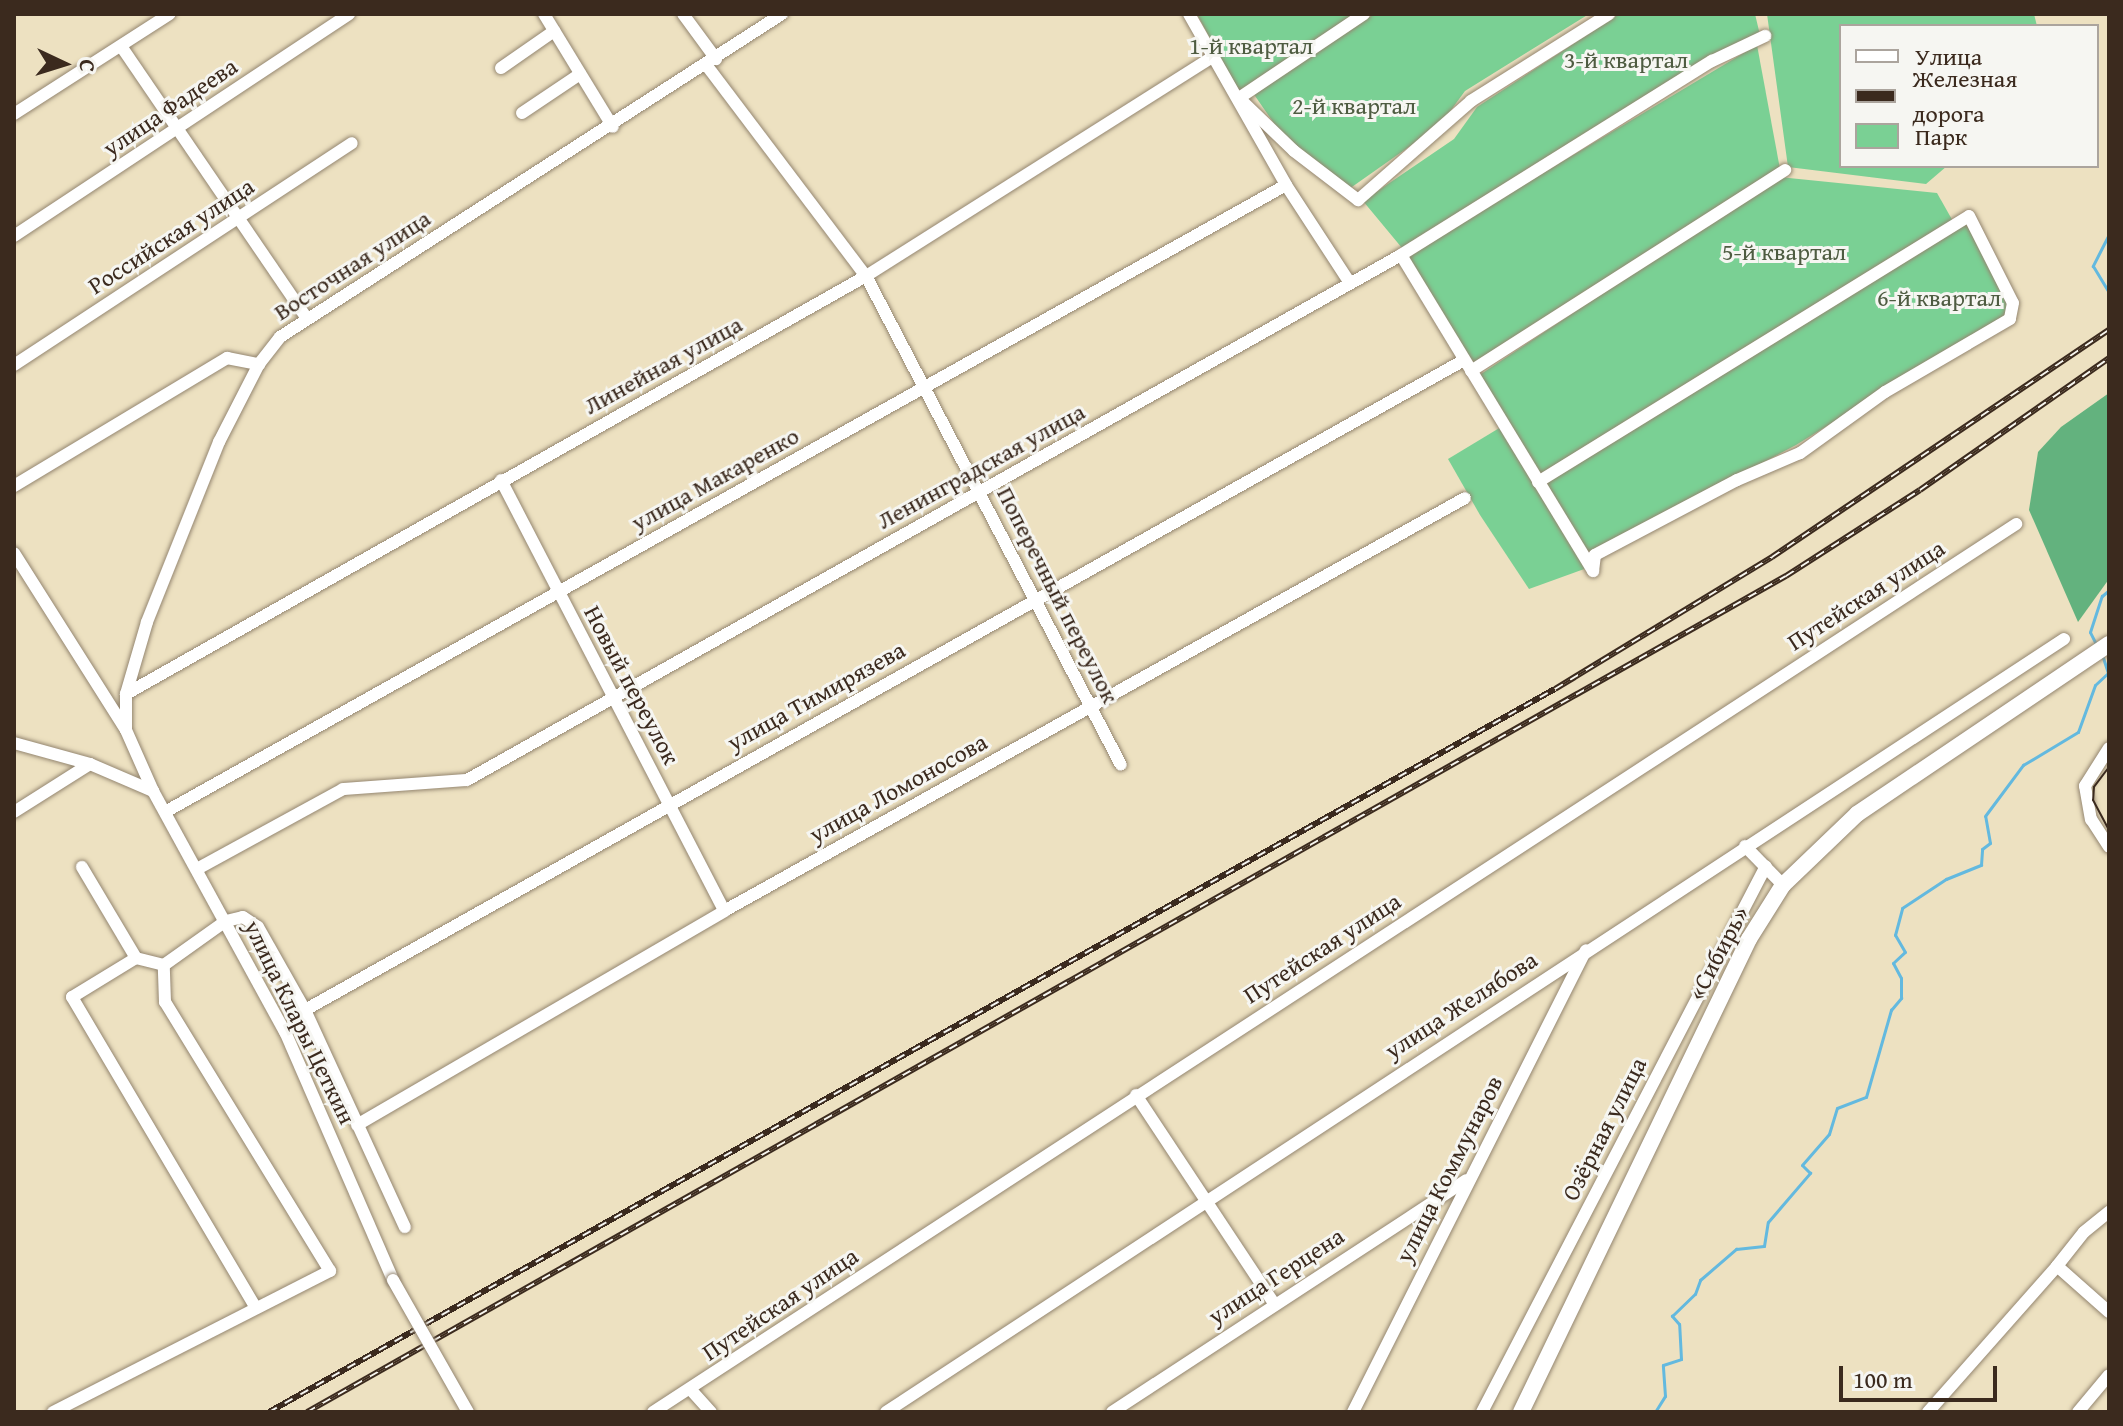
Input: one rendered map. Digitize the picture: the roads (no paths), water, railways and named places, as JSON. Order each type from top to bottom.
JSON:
[{"type":"main road","name":"«Сибирь»","points":[[1521,1412],[1749,939],[1783,885],[1857,814],[2109,644]]},
{"type":"street","points":[[14,114],[170,14]]},
{"type":"street","name":"улица Фадеева","points":[[14,236],[349,14]]},
{"type":"street","points":[[544,14],[613,127]]},
{"type":"street","name":"Поперечный переулок","points":[[683,14],[712,62],[866,276],[1121,765]]},
{"type":"street","name":"Восточная улица","points":[[153,791],[126,730],[126,694],[147,622],[219,442],[259,364],[306,317],[613,127],[782,14]]},
{"type":"street","points":[[1189,14],[1211,58],[1239,98],[1286,185],[1350,283]]},
{"type":"street","points":[[1239,98],[1364,14]]},
{"type":"street","points":[[1239,98],[1294,151],[1358,200],[1471,101],[1609,14]]},
{"type":"street","points":[[501,68],[554,31]]},
{"type":"street","name":"Ленинградская улица","points":[[197,869],[343,789],[467,780],[1401,255],[1712,61],[1765,36]]},
{"type":"street","points":[[121,46],[240,216],[306,317]]},
{"type":"street","name":"Линейная улица","points":[[126,694],[866,276],[1211,58]]},
{"type":"street","points":[[522,113],[580,74]]},
{"type":"street","name":"Российская улица","points":[[14,365],[352,143]]},
{"type":"street","name":"улица Тимирязева","points":[[305,1010],[1035,599],[1468,365],[1785,170]]},
{"type":"street","name":"улица Макаренко","points":[[165,812],[1286,185]]},
{"type":"street","points":[[1401,255],[1538,482],[1593,571],[1595,555],[1737,480],[1800,453],[1885,392],[2010,319],[2013,303],[1969,216],[1538,482]]},
{"type":"street","points":[[14,486],[227,358],[259,364]]},
{"type":"street","name":"Новый переулок","points":[[501,480],[724,911]]},
{"type":"street","name":"улица Ломоносова","points":[[357,1125],[724,911],[1090,704],[1465,498]]},
{"type":"street","name":"Путейская улица","points":[[653,1412],[2016,524]]},
{"type":"street","points":[[14,553],[126,730]]},
{"type":"street","name":"улица Желябова","points":[[886,1412],[1588,947],[2064,639]]},
{"type":"street","points":[[14,743],[90,764],[153,791]]},
{"type":"street","points":[[2109,748],[2091,772],[2085,800],[2109,847]]},
{"type":"street","points":[[14,812],[90,764]]},
{"type":"street","name":"улица Клары Цеткин","points":[[153,791],[226,921],[311,1087],[393,1280],[468,1412]]},
{"type":"street","points":[[1745,846],[1783,885]]},
{"type":"street","name":"Озёрная улица","points":[[1482,1412],[1766,866]]},
{"type":"street","points":[[82,867],[136,958],[164,965],[226,921],[243,917],[258,927],[305,1010],[405,1227]]},
{"type":"street","name":"улица Коммунаров","points":[[1353,1412],[1466,1180],[1588,947]]},
{"type":"street","points":[[136,958],[72,997],[256,1308]]},
{"type":"street","points":[[53,1412],[330,1271],[165,1002],[164,965]]},
{"type":"street","points":[[1136,1095],[1273,1302]]},
{"type":"street","name":"улица Герцена","points":[[1112,1412],[1273,1302],[1466,1180]]},
{"type":"street","points":[[1928,1412],[2084,1232],[2109,1212]]},
{"type":"street","points":[[2057,1266],[2109,1312]]},
{"type":"street","points":[[2078,1412],[2109,1375]]},
{"type":"street","points":[[691,1390],[711,1412]]},
{"type":"waterway","points":[[2109,234],[2093,266],[2109,293]]},
{"type":"waterway","points":[[2096,644],[2090,632],[2102,596],[2109,590]]},
{"type":"waterway","points":[[1655,1412],[1665,1396],[1663,1365],[1681,1359],[1679,1324],[1672,1316],[1695,1294],[1700,1280],[1736,1249],[1764,1246],[1768,1222],[1810,1173],[1802,1165],[1829,1134],[1837,1108],[1866,1097],[1891,1010],[1901,998],[1901,978],[1893,963],[1905,952],[1895,935],[1902,908],[1946,879],[1981,865],[1982,849],[1990,843],[1985,816],[2023,765],[2078,732],[2095,685],[2108,673],[2102,654]]},
{"type":"tram line","points":[[2109,767],[2094,787],[2093,800],[2109,830]]},
{"type":"railway","points":[[269,1412],[1555,689],[1772,557],[2109,330]]},
{"type":"railway","points":[[307,1412],[1786,576],[1920,490],[2109,358]]},
{"type":"park label","name":"1-й квартал","points":[[1251,46]]},
{"type":"park label","name":"3-й квартал","points":[[1626,60]]},
{"type":"park label","name":"2-й квартал","points":[[1354,106]]},
{"type":"park label","name":"5-й квартал","points":[[1784,252]]},
{"type":"park label","name":"6-й квартал","points":[[1939,298]]}]
